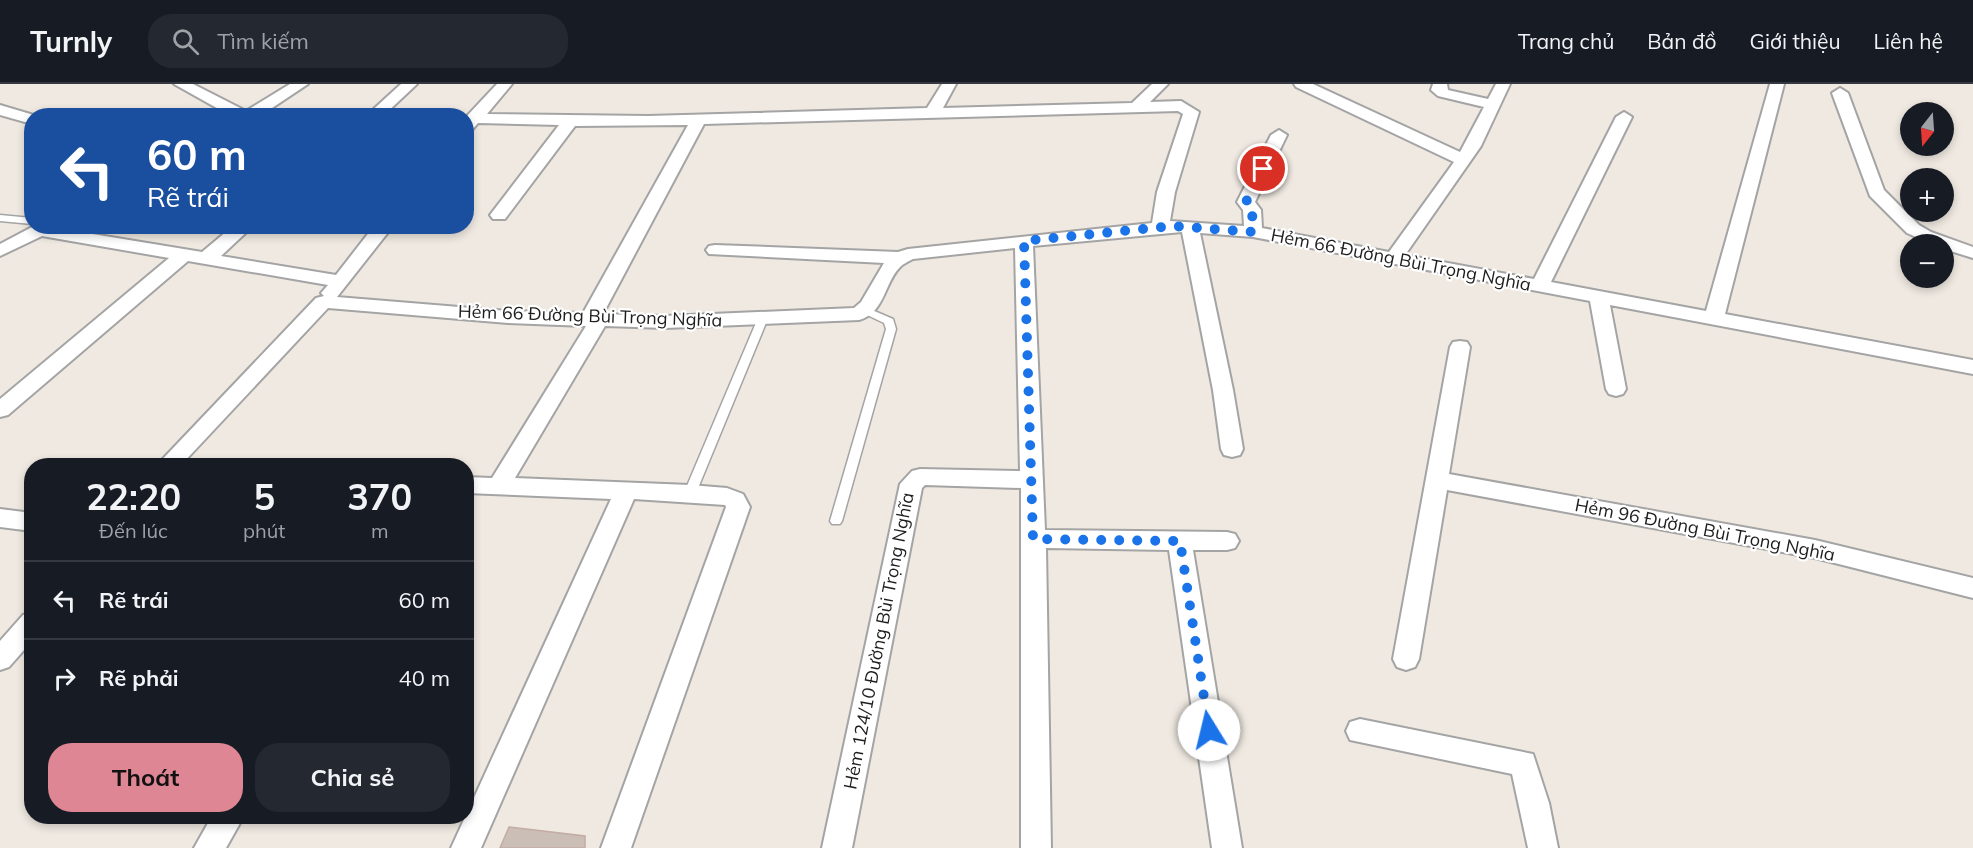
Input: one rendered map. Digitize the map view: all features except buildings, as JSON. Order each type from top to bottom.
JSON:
[{"type":"street","points":[[181,84],[230,108]]},
{"type":"street","points":[[260,108],[301,84]]},
{"type":"street","points":[[382,108],[410,84]]},
{"type":"street","points":[[474,120],[505,84]]},
{"type":"street","points":[[933,112],[949,84]]},
{"type":"street","points":[[1137,106],[1161,84]]},
{"type":"street","points":[[1301,84],[1463,160]]},
{"type":"street","points":[[1440,84],[1439,90],[1443,93],[1494,105]]},
{"type":"street","points":[[1394,258],[1473,146],[1503,84]]},
{"type":"street","points":[[1714,318],[1777,84]]},
{"type":"street","points":[[1840,93],[1876,192],[1913,229],[1925,236],[1973,253]]},
{"type":"street","points":[[474,123],[698,120],[1181,106],[1191,112],[1166,192],[1160,227]]},
{"type":"street","points":[[0,110],[24,117]]},
{"type":"street","points":[[1540,286],[1624,117]]},
{"type":"street","points":[[500,486],[595,319],[698,120]]},
{"type":"street","points":[[499,215],[570,121]]},
{"type":"street","points":[[1253,232],[1252,210],[1246,202],[1279,135]]},
{"type":"street","name":"Hẻm 66 Đường Bùi Trọng Nghĩa","points":[[715,250],[901,258],[917,251],[1160,227],[1253,232],[1973,367]]},
{"type":"street","points":[[1190,227],[1223,390],[1232,449]]},
{"type":"street","points":[[0,251],[28,234]]},
{"type":"street","points":[[80,234],[184,255],[339,280]]},
{"type":"street","points":[[207,258],[235,234]]},
{"type":"street","points":[[175,458],[323,302],[377,234]]},
{"type":"street","points":[[1024,241],[1033,539],[1036,848]]},
{"type":"street","points":[[0,410],[184,255]]},
{"type":"street","points":[[865,310],[892,264],[901,258]]},
{"type":"street","points":[[1599,297],[1616,389]]},
{"type":"street","name":"Hẻm 66 Đường Bùi Trọng Nghĩa","points":[[323,302],[508,316],[665,322],[859,314],[865,310]]},
{"type":"street","points":[[1406,660],[1460,347]]},
{"type":"street","name":"Hẻm 124/10 Đường Bùi Trọng Nghĩa","points":[[837,848],[911,484],[920,477],[1031,480]]},
{"type":"street","name":"Hẻm 96 Đường Bùi Trọng Nghĩa","points":[[1436,480],[1815,549],[1973,588]]},
{"type":"street","points":[[474,484],[690,493],[727,497],[735,501],[738,507],[616,848]]},
{"type":"street","points":[[466,848],[626,492]]},
{"type":"street","points":[[0,518],[24,521]]},
{"type":"street","points":[[1033,539],[1227,541]]},
{"type":"street","points":[[1180,541],[1227,848]]},
{"type":"street","points":[[0,659],[24,631]]},
{"type":"street","points":[[1360,731],[1523,763],[1532,792],[1543,848]]},
{"type":"street","points":[[209,848],[224,824]]},
{"type":"lane","points":[[0,218],[24,223]]},
{"type":"lane","points":[[836,521],[891,329],[889,321],[865,310]]},
{"type":"lane","points":[[690,493],[763,318]]},
{"type":"route","points":[[1209,730],[1180,541],[1033,539],[1024,241],[1173,226],[1253,232],[1252,210],[1246,202],[1263,169]]}]
